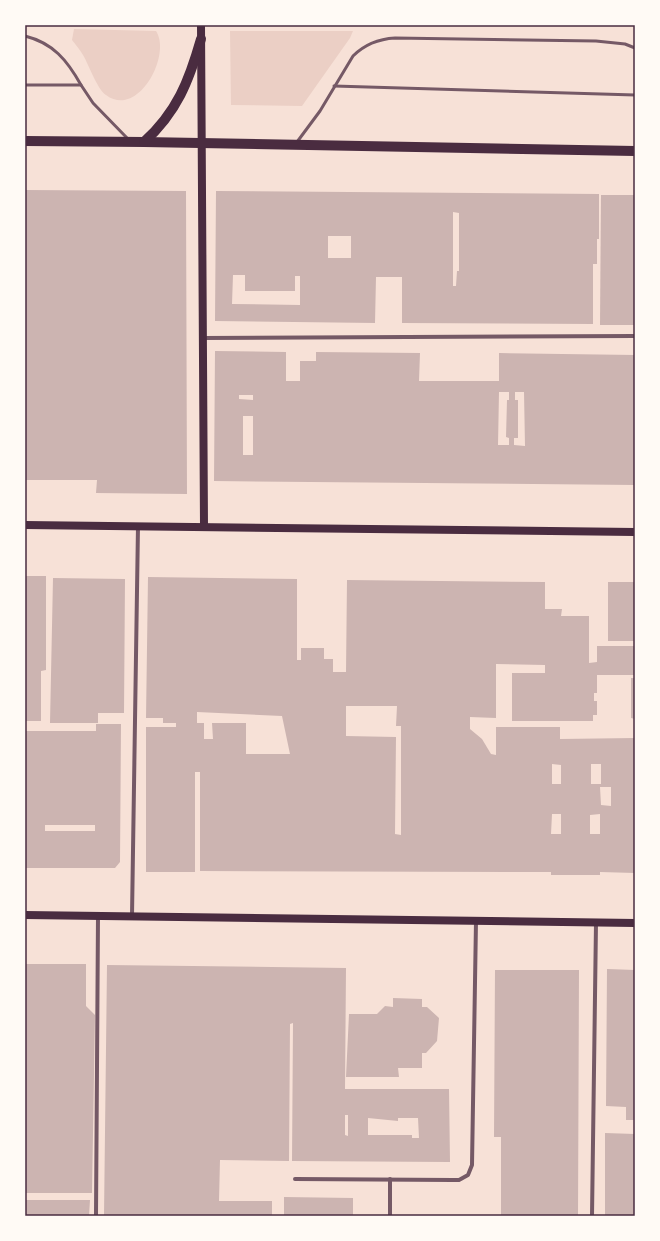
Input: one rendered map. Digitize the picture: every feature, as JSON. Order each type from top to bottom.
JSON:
[{"type":"main road","points":[[201,25],[204,526]]},
{"type":"main road","points":[[144,142],[160,127],[171,112],[185,86],[201,39]]},
{"type":"main road","points":[[25,141],[635,151]]},
{"type":"main road","points":[[25,525],[635,532]]},
{"type":"main road","points":[[25,915],[635,923]]},
{"type":"street","points":[[203,338],[635,336]]},
{"type":"street","points":[[132,917],[138,526]]},
{"type":"street","points":[[96,1216],[98,916]]},
{"type":"street","points":[[295,1179],[459,1180],[465,1178],[471,1171],[476,921]]},
{"type":"street","points":[[592,1216],[596,923]]},
{"type":"street","points":[[390,1179],[390,1216]]},
{"type":"lane","points":[[25,36],[39,39],[56,49],[70,65],[93,103],[131,142]]},
{"type":"lane","points":[[295,145],[357,53],[378,39],[596,41],[625,44],[635,48]]},
{"type":"lane","points":[[25,85],[81,85]]},
{"type":"lane","points":[[334,86],[635,95]]},
{"type":"shaded area","points":[[74,29],[156,31],[160,42],[159,54],[156,68],[149,81],[140,92],[130,98],[118,100],[106,95],[99,88],[83,55],[72,40]]},
{"type":"shaded area","points":[[230,31],[353,31],[350,38],[302,106],[231,105]]},
{"type":"building","points":[[25,190],[186,191],[187,494],[96,493],[97,480],[25,480]]},
{"type":"building","points":[[216,191],[599,194],[599,239],[597,239],[597,264],[593,264],[593,324],[402,323],[402,277],[376,277],[375,323],[215,321]],"holes":[[[453,212],[459,213],[459,271],[457,271],[456,286],[453,286]],[[328,236],[351,236],[351,258],[328,258]],[[233,275],[245,275],[245,291],[295,291],[295,276],[300,276],[300,305],[232,304]]]},
{"type":"building","points":[[601,195],[635,195],[635,325],[600,325]]},
{"type":"building","points":[[215,351],[286,352],[286,381],[300,381],[300,361],[316,361],[316,352],[420,353],[419,381],[499,381],[499,353],[635,355],[635,485],[214,481]],"holes":[[[499,392],[509,392],[509,400],[507,400],[506,437],[509,438],[509,445],[498,445]],[[515,392],[524,392],[525,446],[514,445],[514,438],[518,438],[518,400],[515,400]],[[239,395],[253,395],[253,400],[239,399]],[[243,416],[253,416],[253,455],[243,455]]]},
{"type":"building","points":[[25,576],[46,576],[46,670],[41,671],[41,721],[25,721]]},
{"type":"building","points":[[148,577],[297,579],[297,660],[301,660],[301,648],[324,648],[324,659],[333,659],[333,672],[346,672],[347,580],[545,582],[545,609],[562,609],[561,616],[589,616],[589,663],[597,662],[597,646],[635,646],[635,675],[597,675],[597,693],[594,693],[594,701],[597,701],[597,715],[593,715],[593,721],[512,721],[512,673],[545,673],[545,665],[496,664],[496,718],[470,717],[470,729],[482,739],[491,754],[496,755],[496,727],[560,727],[560,739],[635,738],[635,873],[600,872],[600,875],[551,875],[551,872],[200,871],[200,772],[195,772],[195,872],[146,872],[146,727],[176,727],[176,723],[163,723],[163,718],[146,718]],"holes":[[[346,706],[397,706],[396,726],[401,726],[401,835],[395,834],[396,737],[346,736]],[[197,712],[282,716],[290,754],[246,754],[246,723],[212,723],[213,739],[204,739],[204,723],[197,723]],[[552,764],[561,765],[561,784],[552,784]],[[591,764],[601,764],[601,784],[591,784]],[[600,787],[611,787],[611,806],[601,805]],[[552,814],[561,814],[561,834],[551,834]],[[600,814],[600,834],[590,834],[590,815]]]},
{"type":"building","points":[[53,578],[125,579],[124,713],[98,713],[98,723],[50,723]]},
{"type":"building","points":[[608,582],[635,582],[635,641],[608,641]]},
{"type":"building","points":[[631,678],[635,678],[635,719],[631,718]]},
{"type":"building","points":[[96,724],[121,724],[120,862],[115,868],[25,868],[25,731],[96,731]],"holes":[[[45,825],[95,825],[95,831],[45,831]]]},
{"type":"building","points":[[25,964],[86,964],[86,1006],[95,1015],[92,1193],[25,1193]]},
{"type":"building","points":[[107,965],[346,968],[345,1089],[449,1089],[450,1162],[292,1161],[293,1023],[290,1024],[289,1161],[220,1160],[219,1201],[272,1201],[272,1216],[104,1216]],"holes":[[[345,1115],[348,1115],[348,1136],[345,1135]],[[368,1118],[398,1121],[398,1118],[418,1118],[419,1138],[412,1138],[412,1135],[368,1135]]]},
{"type":"building","points":[[607,969],[635,970],[635,1120],[626,1120],[626,1107],[606,1106]]},
{"type":"building","points":[[495,970],[579,970],[578,1216],[501,1216],[501,1137],[494,1137]]},
{"type":"building","points":[[393,998],[422,999],[422,1007],[427,1007],[439,1018],[437,1041],[426,1053],[422,1053],[422,1068],[398,1068],[399,1077],[346,1077],[349,1014],[377,1014],[385,1006],[393,1007]]},
{"type":"building","points":[[605,1133],[635,1134],[635,1216],[605,1216]]},
{"type":"building","points":[[284,1197],[353,1198],[353,1216],[284,1216]]},
{"type":"building","points":[[25,1200],[90,1200],[89,1216],[25,1216]]}]
